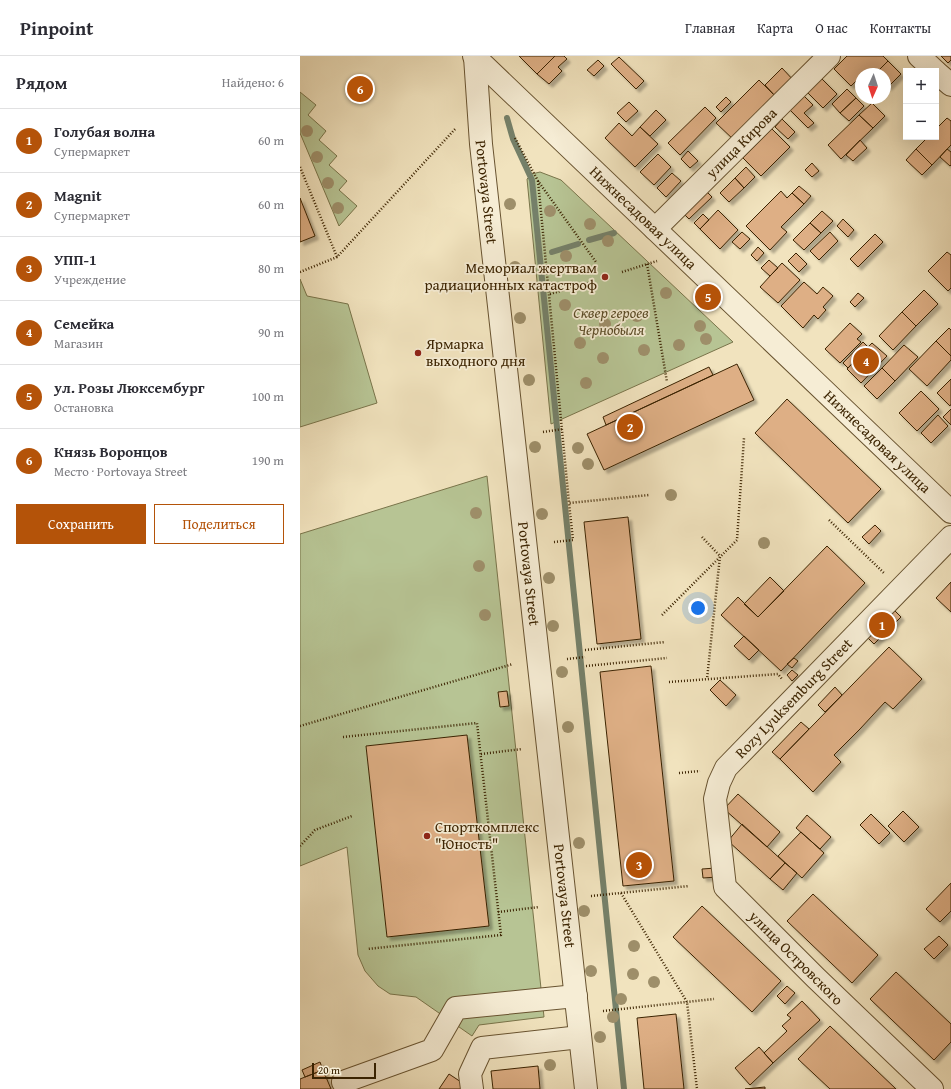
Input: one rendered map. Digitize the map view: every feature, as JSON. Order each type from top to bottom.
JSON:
[{"type":"street","name":"Нижнесадовая улица","points":[[475,56],[951,512]]},
{"type":"street","name":"Portovaya Street","points":[[475,56],[481,144],[586,1089]]},
{"type":"street","name":"улица Кирова","points":[[655,229],[828,56]]},
{"type":"street","points":[[919,56],[933,68]]},
{"type":"street","points":[[939,74],[951,85]]},
{"type":"street","name":"Rozy Lyuksemburg Street","points":[[715,799],[719,783],[726,768],[951,537]]},
{"type":"street","name":"улица Островского","points":[[715,799],[725,887],[816,978],[932,1089]]},
{"type":"street","points":[[343,1082],[432,1050],[456,1008],[576,996]]},
{"type":"street","points":[[472,1089],[470,1074],[482,1048],[580,1037]]},
{"type":"path","points":[[300,272],[337,257],[456,128]]},
{"type":"path","points":[[514,138],[538,181],[596,262]]},
{"type":"path","points":[[300,167],[337,257]]},
{"type":"path","points":[[538,181],[573,540],[554,542]]},
{"type":"path","points":[[622,272],[658,261]]},
{"type":"path","points":[[647,264],[667,382]]},
{"type":"path","points":[[550,294],[588,282]]},
{"type":"path","points":[[543,432],[562,430]]},
{"type":"path","points":[[662,615],[737,540],[744,438]]},
{"type":"path","points":[[569,503],[649,495]]},
{"type":"path","points":[[829,520],[887,575]]},
{"type":"path","points":[[702,536],[720,556],[707,679]]},
{"type":"path","points":[[584,650],[665,642]]},
{"type":"path","points":[[567,659],[585,657]]},
{"type":"path","points":[[586,666],[667,658]]},
{"type":"path","points":[[300,726],[513,664]]},
{"type":"path","points":[[669,682],[778,674],[787,683]]},
{"type":"path","points":[[343,737],[477,723],[481,754],[501,935],[367,949]]},
{"type":"path","points":[[481,754],[522,749]]},
{"type":"path","points":[[300,846],[315,830],[352,816]]},
{"type":"path","points":[[591,896],[689,886]]},
{"type":"path","points":[[621,893],[687,1002],[696,1089]]},
{"type":"path","points":[[498,912],[538,907]]},
{"type":"path","points":[[603,1011],[714,999]]},
{"type":"green space","points":[[300,92],[316,105],[308,115],[326,131],[319,140],[337,156],[329,165],[347,181],[339,190],[357,206],[339,226],[300,133]]},
{"type":"green space","name":"Сквер героев Чернобыля","points":[[540,172],[561,180],[733,342],[551,424],[527,179],[532,174]]},
{"type":"green space","points":[[300,279],[307,296],[348,304],[377,403],[300,427]]},
{"type":"green space","points":[[487,476],[544,1017],[479,1025],[472,1036],[416,997],[390,994],[378,986],[365,971],[358,955],[347,847],[300,866],[300,534]]},
{"type":"building","points":[[519,56],[555,56],[537,74]]},
{"type":"building","points":[[555,56],[564,56],[567,59],[558,67],[562,71],[549,84],[537,74]]},
{"type":"building","points":[[847,56],[883,56],[888,61],[881,68],[855,68],[855,82],[851,86],[834,69]]},
{"type":"building","points":[[941,56],[951,56],[951,60],[948,63]]},
{"type":"building","points":[[619,57],[644,81],[636,89],[611,64]]},
{"type":"building","points":[[598,60],[604,66],[594,76],[587,70]]},
{"type":"building","points":[[888,61],[901,74],[891,84],[891,68],[881,68]]},
{"type":"building","points":[[782,68],[795,82],[778,99],[765,85]]},
{"type":"building","points":[[819,76],[837,94],[823,108],[805,90]]},
{"type":"building","points":[[759,80],[778,99],[735,141],[716,123]]},
{"type":"building","points":[[847,89],[855,97],[855,99],[840,113],[832,104]]},
{"type":"building","points":[[802,94],[813,105],[804,113],[814,123],[808,128],[787,107]]},
{"type":"building","points":[[726,97],[731,102],[721,112],[716,107]]},
{"type":"building","points":[[855,99],[855,104],[862,104],[864,106],[849,121],[840,113]]},
{"type":"building","points":[[629,102],[638,111],[626,122],[617,113]]},
{"type":"building","points":[[871,104],[873,104],[885,116],[873,128],[859,115]]},
{"type":"building","points":[[705,107],[716,118],[680,155],[668,143]]},
{"type":"building","points":[[656,110],[666,120],[650,136],[640,127]]},
{"type":"building","points":[[859,115],[873,128],[841,159],[828,145]]},
{"type":"building","points":[[947,118],[951,121],[951,145],[932,165],[916,149],[925,140],[939,140],[939,126]]},
{"type":"building","points":[[782,119],[795,132],[788,139],[775,127]]},
{"type":"building","points":[[619,123],[632,136],[640,127],[658,144],[635,167],[605,138]]},
{"type":"building","points":[[772,129],[790,147],[761,176],[743,158]]},
{"type":"building","points":[[860,140],[867,148],[853,161],[846,155]]},
{"type":"building","points":[[916,149],[932,165],[922,175],[906,160]]},
{"type":"building","points":[[947,149],[951,152],[950,166],[940,157]]},
{"type":"building","points":[[688,151],[698,161],[690,168],[681,159]]},
{"type":"building","points":[[658,154],[671,167],[654,185],[640,172]]},
{"type":"building","points":[[812,163],[819,171],[812,177],[805,170]]},
{"type":"building","points":[[746,167],[755,177],[744,188],[735,178]]},
{"type":"building","points":[[672,173],[681,181],[666,197],[657,188]]},
{"type":"building","points":[[735,178],[744,188],[729,202],[720,193]]},
{"type":"building","points":[[799,186],[811,196],[804,204],[792,193]]},
{"type":"building","points":[[703,188],[712,197],[689,219],[681,211]]},
{"type":"building","points":[[781,191],[787,198],[792,193],[804,204],[781,227],[787,232],[770,250],[746,226]]},
{"type":"building","points":[[300,198],[315,236],[300,242]]},
{"type":"building","points":[[718,210],[738,230],[720,249],[700,229]]},
{"type":"building","points":[[822,211],[833,221],[821,233],[810,223]]},
{"type":"building","points":[[703,214],[709,220],[700,229],[694,223]]},
{"type":"building","points":[[843,219],[854,230],[848,237],[837,226]]},
{"type":"building","points":[[810,223],[821,233],[804,250],[793,240]]},
{"type":"building","points":[[742,232],[750,239],[740,249],[732,242]]},
{"type":"building","points":[[830,232],[838,241],[819,260],[810,251]]},
{"type":"building","points":[[875,234],[883,242],[858,267],[850,259]]},
{"type":"building","points":[[758,247],[764,253],[757,261],[751,255]]},
{"type":"building","points":[[947,252],[951,255],[951,288],[948,291],[928,271]]},
{"type":"building","points":[[796,253],[807,264],[799,272],[788,261]]},
{"type":"building","points":[[769,260],[778,268],[770,276],[761,268]]},
{"type":"building","points":[[782,263],[800,280],[778,303],[760,287]]},
{"type":"building","points":[[804,282],[817,294],[823,287],[833,296],[823,307],[826,310],[818,319],[814,315],[803,328],[781,306]]},
{"type":"building","points":[[924,290],[938,304],[916,326],[902,312]]},
{"type":"building","points":[[858,293],[864,298],[855,307],[850,302]]},
{"type":"building","points":[[902,312],[916,326],[893,350],[879,336]]},
{"type":"building","points":[[850,323],[862,334],[857,339],[861,342],[840,363],[825,349]]},
{"type":"building","points":[[949,328],[951,330],[951,356],[936,341]]},
{"type":"building","points":[[936,341],[951,356],[951,360],[927,386],[909,369]]},
{"type":"building","points":[[863,342],[868,347],[848,368],[843,363]]},
{"type":"building","points":[[872,343],[887,356],[861,383],[847,369]]},
{"type":"building","points":[[904,345],[918,357],[895,381],[882,368]]},
{"type":"building","points":[[737,364],[754,400],[604,470],[587,434]]},
{"type":"building","points":[[709,367],[713,375],[606,425],[603,417]]},
{"type":"building","points":[[882,368],[895,381],[877,399],[864,386]]},
{"type":"building","points":[[951,379],[951,404],[950,406],[937,393]]},
{"type":"building","points":[[921,391],[939,409],[917,431],[899,413]]},
{"type":"building","points":[[787,399],[881,489],[848,523],[755,433]]},
{"type":"building","points":[[951,409],[951,425],[943,417]]},
{"type":"building","points":[[938,415],[948,426],[931,443],[921,433]]},
{"type":"building","points":[[628,517],[641,639],[597,644],[584,522]]},
{"type":"building","points":[[875,525],[881,531],[869,544],[862,537]]},
{"type":"building","points":[[827,546],[865,583],[781,671],[721,615],[738,597],[758,617]]},
{"type":"building","points":[[770,577],[784,591],[758,617],[744,604]]},
{"type":"building","points":[[951,582],[951,612],[936,598]]},
{"type":"building","points":[[889,605],[901,617],[874,644],[863,633]]},
{"type":"building","points":[[744,636],[759,650],[749,660],[734,646]]},
{"type":"building","points":[[889,647],[922,679],[893,709],[885,702],[834,755],[841,762],[813,792],[780,759]]},
{"type":"building","points":[[794,658],[798,661],[792,668],[787,664]]},
{"type":"building","points":[[651,666],[674,881],[623,886],[600,672]]},
{"type":"building","points":[[792,670],[798,675],[792,681],[787,675]]},
{"type":"building","points":[[720,680],[736,695],[726,706],[710,690]]},
{"type":"building","points":[[835,687],[842,695],[825,712],[818,705]]},
{"type":"building","points":[[507,691],[509,706],[500,707],[498,692]]},
{"type":"building","points":[[801,722],[809,729],[780,759],[772,752]]},
{"type":"building","name":"Спорткомплекс \"Юность\"","points":[[467,735],[489,926],[387,937],[366,746]]},
{"type":"building","points":[[738,794],[780,832],[767,847],[724,809]]},
{"type":"building","points":[[903,811],[919,827],[904,842],[888,826]]},
{"type":"building","points":[[871,814],[890,833],[879,844],[860,825]]},
{"type":"building","points":[[807,815],[831,837],[820,849],[796,828]]},
{"type":"building","points":[[742,824],[785,863],[770,879],[728,841]]},
{"type":"building","points":[[801,832],[824,853],[802,878],[778,856]]},
{"type":"building","points":[[785,863],[797,873],[783,890],[770,879]]},
{"type":"building","points":[[716,868],[717,877],[703,878],[702,869]]},
{"type":"building","points":[[951,883],[951,911],[940,922],[926,909]]},
{"type":"building","points":[[813,894],[878,955],[852,983],[787,921]]},
{"type":"building","points":[[702,906],[781,981],[752,1012],[673,937]]},
{"type":"building","points":[[939,936],[948,945],[934,959],[924,949]]},
{"type":"building","points":[[896,972],[951,1024],[951,1042],[934,1060],[870,999]]},
{"type":"building","points":[[787,986],[795,993],[785,1004],[777,996]]},
{"type":"building","points":[[802,1001],[820,1020],[773,1063],[764,1053],[787,1031],[782,1026],[791,1018],[787,1015]]},
{"type":"building","points":[[676,1014],[684,1089],[644,1089],[637,1018]]},
{"type":"building","points":[[830,1026],[896,1089],[830,1089],[798,1059]]},
{"type":"building","points":[[759,1047],[773,1063],[750,1085],[735,1068]]},
{"type":"building","points":[[320,1062],[323,1070],[305,1077],[302,1070]]},
{"type":"building","points":[[538,1066],[540,1089],[493,1089],[491,1071]]},
{"type":"building","points":[[323,1070],[331,1089],[300,1089],[300,1079]]},
{"type":"building","points":[[449,1074],[464,1084],[460,1089],[439,1089]]},
{"type":"building","points":[[765,1087],[765,1089],[745,1089]]},
{"type":"waterway","points":[[507,118],[513,139],[532,180],[624,1089]]},
{"type":"waterway","points":[[589,240],[614,233]]},
{"type":"waterway","points":[[552,252],[578,244]]},
{"type":"place","name":"Князь Воронцов","points":[[360,89]]},
{"type":"place","name":"Мемориал жертвам радиационных катастроф","points":[[605,277]]},
{"type":"place","name":"ул. Розы Люксембург","points":[[708,297]]},
{"type":"place","name":"Ярмарка выходного дня","points":[[418,353]]},
{"type":"place","name":"Семейка","points":[[866,361]]},
{"type":"place","name":"Magnit","points":[[630,427]]},
{"type":"place","name":"Голубая волна","points":[[882,625]]},
{"type":"place","name":"Спорткомплекс \"Юность\"","points":[[427,836]]},
{"type":"place","name":"УПП-1","points":[[639,865]]}]
